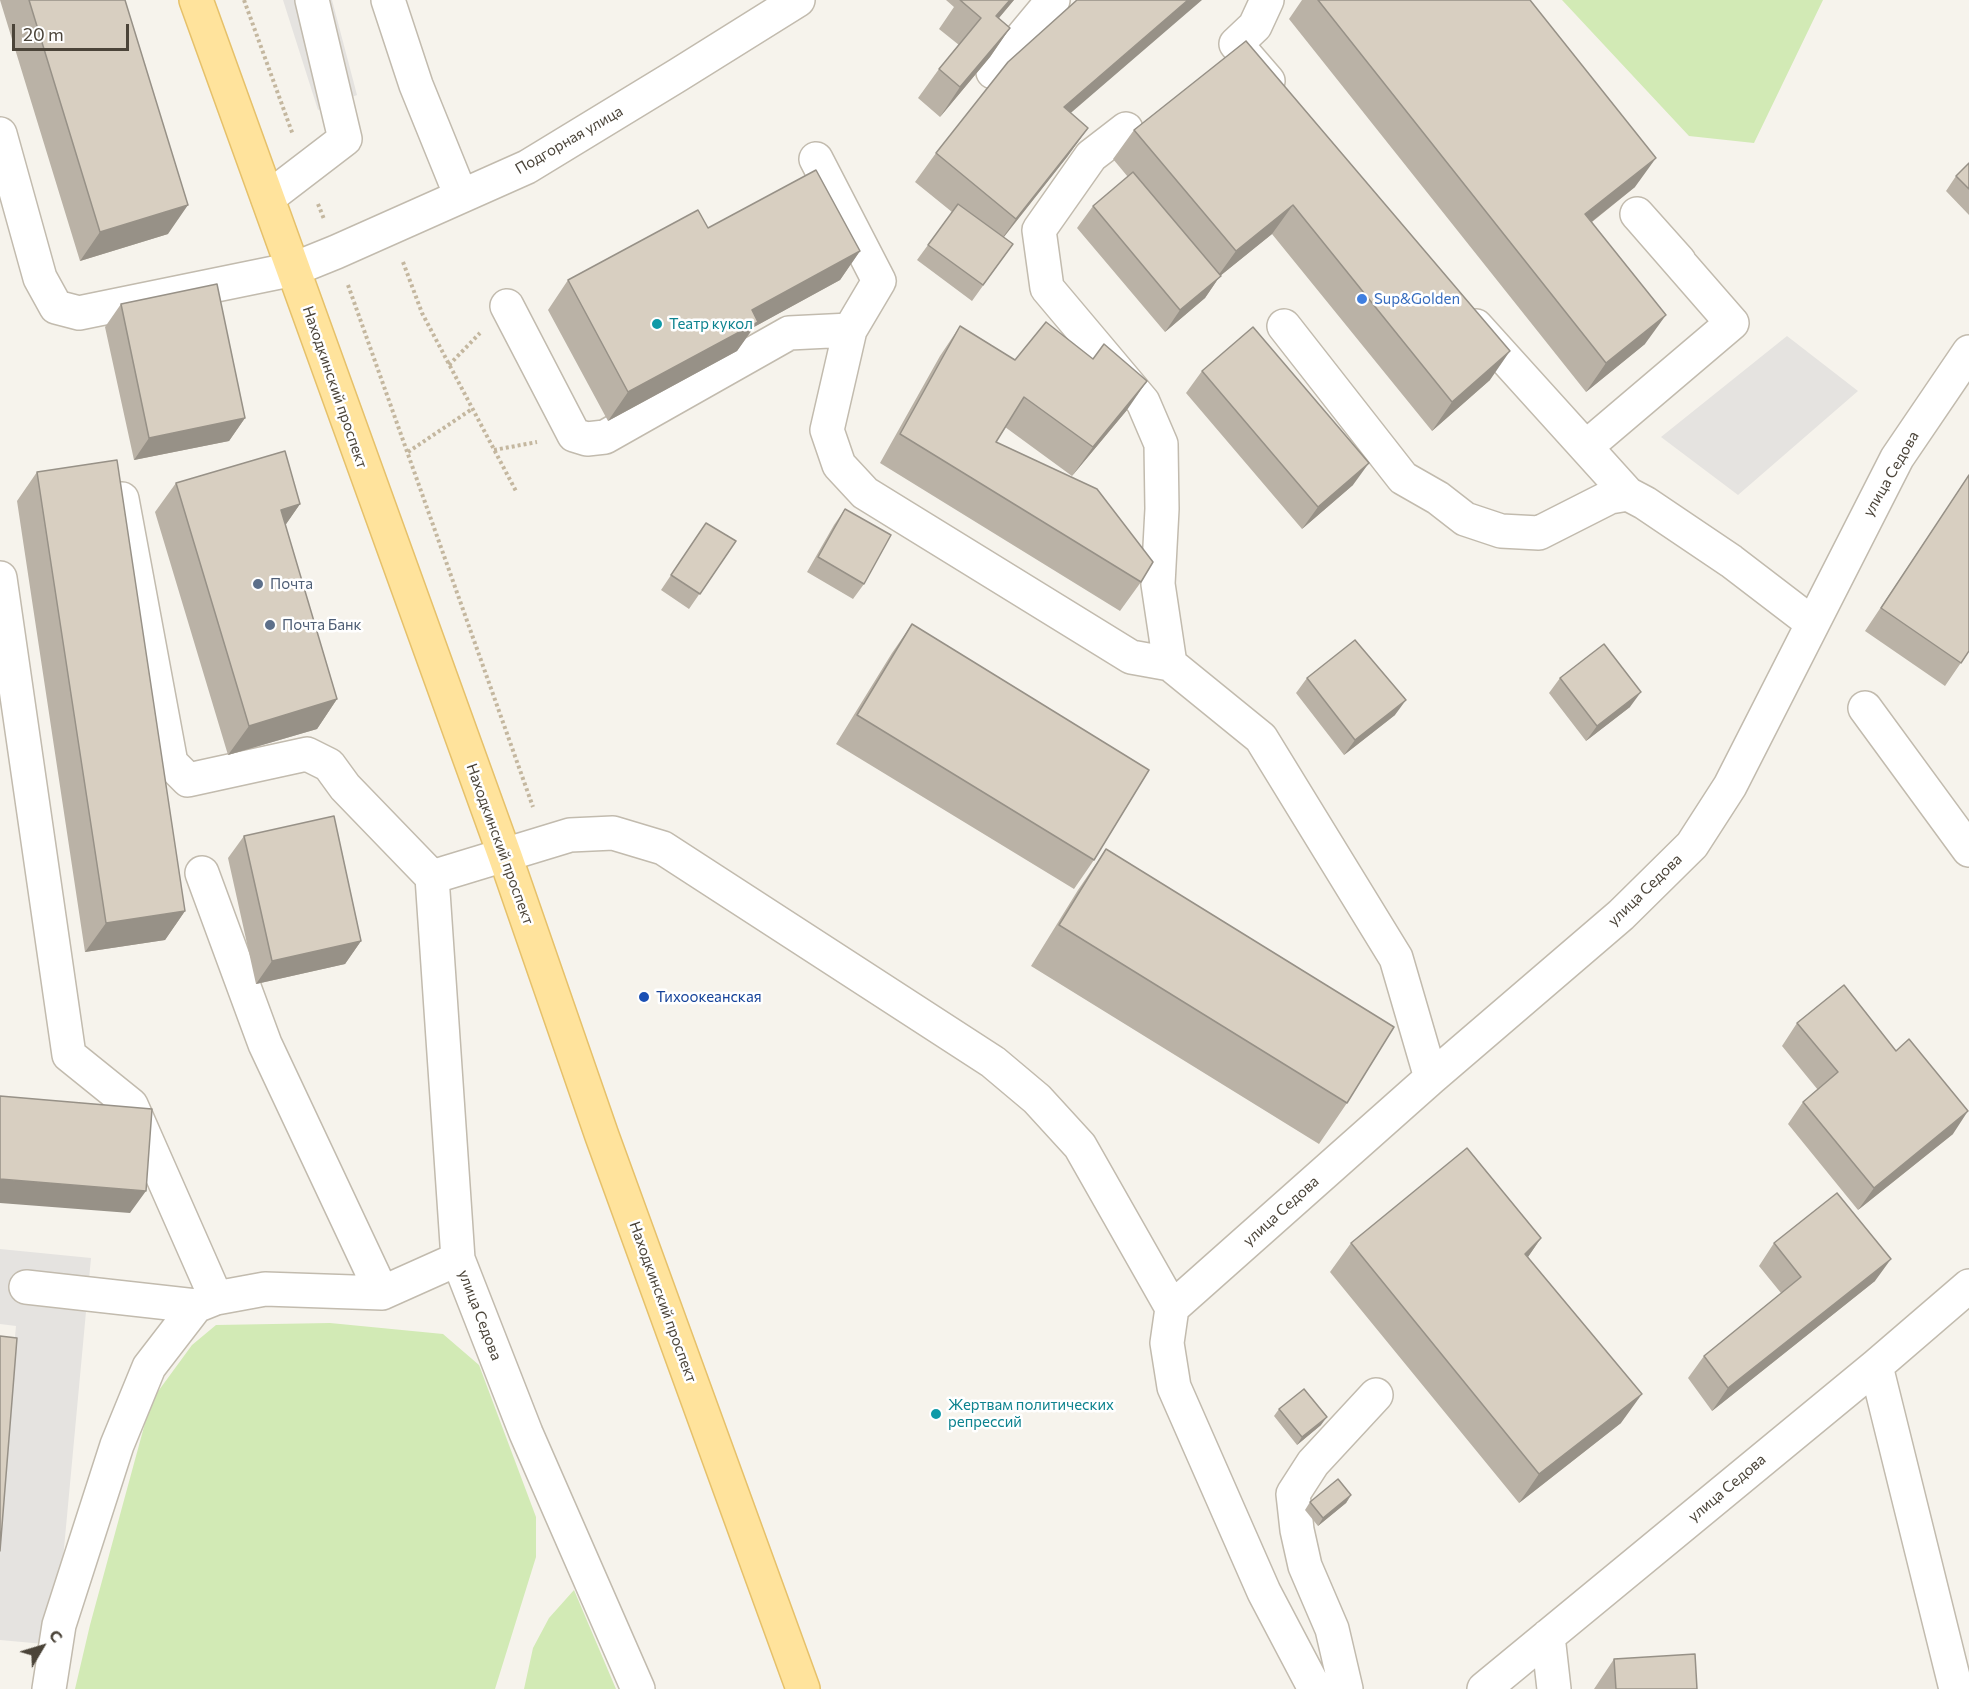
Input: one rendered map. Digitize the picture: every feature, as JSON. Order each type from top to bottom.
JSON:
[{"type":"main road","name":"Находкинский проспект","points":[[196,0],[505,856],[606,1148],[803,1689]]},
{"type":"street","points":[[268,198],[345,139],[312,0]]},
{"type":"street","points":[[388,0],[416,85],[461,196]]},
{"type":"street","name":"Подгорная улица","points":[[0,134],[40,278],[56,308],[79,313],[294,269],[336,252],[527,167],[798,0]]},
{"type":"street","points":[[993,72],[1053,0]]},
{"type":"street","points":[[1267,0],[1255,26],[1236,44],[1282,99]]},
{"type":"street","points":[[1126,129],[1091,156],[1039,230],[1047,288],[1143,402],[1161,444],[1162,509],[1158,585],[1170,664]]},
{"type":"street","points":[[816,159],[879,281],[850,330],[827,430],[839,465],[866,493],[1131,657],[1170,664],[1261,738],[1395,958],[1431,1078]]},
{"type":"street","points":[[1586,447],[1732,322],[1637,214],[1679,261]]},
{"type":"street","points":[[1452,300],[1628,494],[1731,561],[1812,623]]},
{"type":"street","points":[[507,306],[574,435],[587,439],[605,437],[789,333],[850,330]]},
{"type":"street","points":[[1284,326],[1403,478],[1438,498],[1465,519],[1501,531],[1539,533],[1610,497],[1628,494]]},
{"type":"street","name":"улица Седова","points":[[1172,1308],[1431,1078],[1621,915],[1692,845],[1730,786],[1896,458],[1969,352]]},
{"type":"street","points":[[122,499],[171,763],[188,780],[307,754],[329,765],[345,786],[432,877],[570,835],[614,833],[663,849],[993,1062],[1037,1099],[1080,1146],[1172,1308],[1167,1343],[1174,1387],[1264,1592],[1315,1689]]},
{"type":"street","points":[[0,578],[69,1055],[131,1105],[206,1302]]},
{"type":"street","points":[[1865,708],[1969,850]]},
{"type":"street","points":[[202,873],[265,1044],[382,1293]]},
{"type":"street","name":"улица Седова","points":[[432,877],[458,1259],[526,1433],[638,1689]]},
{"type":"street","points":[[26,1287],[206,1302],[265,1289],[382,1293],[458,1259]]},
{"type":"street","name":"улица Седова","points":[[1484,1689],[1876,1366],[1969,1286]]},
{"type":"street","points":[[48,1689],[59,1625],[117,1445],[149,1367],[206,1302]]},
{"type":"street","points":[[1876,1366],[1956,1689]]},
{"type":"street","points":[[1346,1689],[1332,1629],[1305,1566],[1297,1530],[1293,1494],[1313,1463],[1376,1395]]},
{"type":"street","points":[[1548,1636],[1554,1689]]},
{"type":"path","points":[[244,0],[408,452],[546,844]]},
{"type":"path","points":[[391,228],[422,313],[517,493]]},
{"type":"path","points":[[408,452],[472,410]]},
{"type":"green space","points":[[1562,0],[1823,0],[1754,143],[1689,136]]},
{"type":"green space","points":[[330,1323],[443,1334],[479,1365],[536,1517],[536,1557],[495,1689],[75,1689],[90,1625],[151,1401],[192,1345],[216,1325]]},
{"type":"green space","points":[[574,1590],[616,1689],[524,1689],[533,1648],[549,1618]]},
{"type":"shaded area","points":[[283,0],[332,0],[357,95],[318,110]]},
{"type":"shaded area","points":[[1787,336],[1858,391],[1738,495],[1661,437]]},
{"type":"shaded area","points":[[0,1249],[91,1258],[55,1645],[0,1640],[0,1499],[16,1326],[0,1324]]},
{"type":"building","points":[[29,0],[125,0],[188,205],[100,232]]},
{"type":"building","points":[[960,0],[1010,0],[996,16],[1010,28],[960,87],[939,69],[981,18]]},
{"type":"building","points":[[1077,0],[1188,0],[1064,107],[1088,128],[1016,219],[936,153],[1008,62]]},
{"type":"building","points":[[1318,0],[1530,0],[1656,158],[1585,214],[1666,315],[1606,363]]},
{"type":"building","points":[[1246,41],[1510,351],[1452,402],[1293,205],[1236,251],[1134,130]]},
{"type":"building","points":[[1969,163],[1969,189],[1956,176]]},
{"type":"building","name":"Театр кукол","points":[[816,170],[860,251],[752,310],[758,322],[628,392],[568,280],[698,210],[708,228]]},
{"type":"building","points":[[1133,172],[1221,276],[1180,310],[1093,206]]},
{"type":"building","points":[[958,204],[1013,244],[983,285],[928,245]]},
{"type":"building","points":[[217,284],[245,418],[149,438],[121,304]]},
{"type":"building","points":[[1046,322],[1093,359],[1104,344],[1147,381],[1093,447],[1024,397],[996,442],[1097,489],[1153,562],[1141,582],[900,434],[960,326],[1015,360]]},
{"type":"building","points":[[1253,327],[1369,463],[1318,507],[1202,371]]},
{"type":"building","points":[[285,451],[300,504],[281,510],[337,699],[249,726],[176,483]]},
{"type":"building","points":[[117,460],[185,911],[106,923],[37,472]]},
{"type":"building","points":[[1969,475],[1969,651],[1961,663],[1881,608]]},
{"type":"building","points":[[845,509],[891,535],[864,584],[818,557]]},
{"type":"building","points":[[706,523],[736,541],[700,594],[671,575]]},
{"type":"building","points":[[912,624],[1149,770],[1094,860],[857,715]]},
{"type":"building","points":[[1355,640],[1406,700],[1355,740],[1307,678]]},
{"type":"building","points":[[1604,644],[1641,692],[1597,726],[1560,678]]},
{"type":"building","points":[[334,816],[361,941],[272,961],[244,836]]},
{"type":"building","points":[[1106,849],[1394,1027],[1347,1103],[1059,925]]},
{"type":"building","points":[[1844,985],[1896,1051],[1909,1039],[1968,1111],[1874,1188],[1803,1102],[1838,1072],[1797,1023]]},
{"type":"building","points":[[0,1096],[152,1109],[146,1191],[0,1179]]},
{"type":"building","points":[[1467,1148],[1541,1238],[1525,1254],[1642,1394],[1539,1474],[1351,1243]]},
{"type":"building","points":[[1837,1193],[1891,1259],[1728,1388],[1704,1356],[1801,1277],[1774,1243]]},
{"type":"building","points":[[0,1336],[17,1338],[0,1551]]},
{"type":"building","points":[[1304,1389],[1327,1417],[1302,1437],[1279,1409]]},
{"type":"building","points":[[1338,1479],[1351,1495],[1323,1518],[1310,1502]]},
{"type":"building","points":[[1695,1654],[1697,1689],[1616,1689],[1614,1659]]},
{"type":"place","name":"Sup&Golden","points":[[1362,299]]},
{"type":"place","name":"Театр кукол","points":[[657,324]]},
{"type":"place","name":"Почта","points":[[258,584]]},
{"type":"place","name":"Почта Банк","points":[[270,625]]},
{"type":"place","name":"Тихоокеанская","points":[[644,997]]},
{"type":"place","name":"Жертвам политических репрессий","points":[[936,1414]]}]
